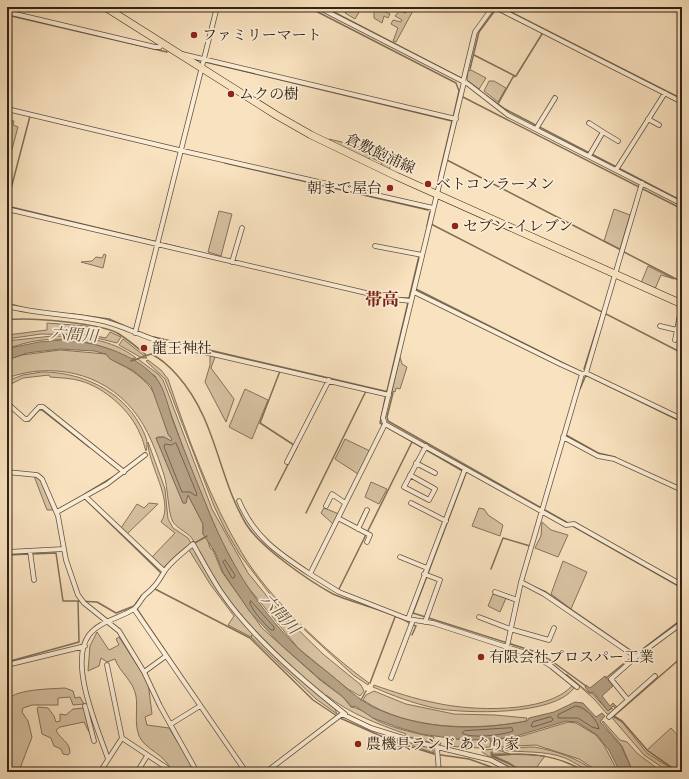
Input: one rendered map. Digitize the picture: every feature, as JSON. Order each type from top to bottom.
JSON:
[{"type":"main road","name":"倉敷飽浦線","points":[[105,7],[179,54],[202,62],[276,115],[311,135],[396,176],[682,304]]},
{"type":"street","points":[[136,331],[179,152],[217,7]]},
{"type":"street","points":[[318,7],[463,82],[475,89],[502,111],[537,127],[617,168],[641,186],[682,204]]},
{"type":"street","points":[[310,574],[384,425],[383,418],[388,393],[410,301],[414,292],[431,208],[437,194],[446,160],[454,119],[461,97],[463,82],[475,32],[495,7],[682,102]]},
{"type":"street","points":[[7,12],[155,47],[160,47],[162,44]]},
{"type":"street","points":[[202,62],[454,119]]},
{"type":"street","points":[[617,168],[665,93]]},
{"type":"street","points":[[537,127],[555,98]]},
{"type":"street","points":[[7,108],[179,152],[431,208]]},
{"type":"street","points":[[648,119],[658,125]]},
{"type":"street","points":[[589,123],[618,141]]},
{"type":"street","points":[[590,154],[603,132]]},
{"type":"street","points":[[507,644],[521,582],[541,509],[604,314],[641,186]]},
{"type":"street","points":[[7,209],[158,242],[392,300],[410,301]]},
{"type":"street","points":[[233,261],[242,228]]},
{"type":"street","points":[[375,246],[422,255]]},
{"type":"street","points":[[414,292],[682,419]]},
{"type":"street","points":[[675,340],[682,304]]},
{"type":"street","points":[[7,306],[36,313],[98,320],[136,331],[149,339],[388,393]]},
{"type":"street","points":[[660,326],[677,330]]},
{"type":"street","points":[[287,462],[329,380]]},
{"type":"street","points":[[7,403],[25,419],[28,419],[39,407],[43,407],[124,472]]},
{"type":"street","points":[[384,425],[465,471],[541,509],[682,585]]},
{"type":"street","points":[[564,437],[598,456],[614,459],[682,490]]},
{"type":"street","points":[[410,476],[434,489],[428,500],[404,486],[425,448]]},
{"type":"street","points":[[57,512],[124,472],[145,455]]},
{"type":"street","points":[[416,463],[435,473]]},
{"type":"street","points":[[408,619],[465,471]]},
{"type":"street","points":[[7,472],[39,476],[57,512],[64,549],[80,598],[84,603],[119,631],[144,672],[160,706],[197,772]]},
{"type":"street","points":[[326,506],[332,494],[345,503]]},
{"type":"street","points":[[84,497],[163,570]]},
{"type":"street","points":[[239,501],[254,531],[291,562],[339,592],[408,619],[426,619],[433,623],[507,644],[535,656],[552,666],[577,687]]},
{"type":"street","points":[[411,503],[446,521]]},
{"type":"street","points":[[358,529],[367,510]]},
{"type":"street","points":[[338,518],[370,535],[367,542]]},
{"type":"street","points":[[108,759],[84,686],[82,672],[85,646],[89,635],[108,622],[135,608],[145,595],[153,590],[163,570],[193,544],[221,592],[249,626],[341,716],[437,752],[491,760],[514,772]]},
{"type":"street","points":[[7,552],[31,553],[64,549]]},
{"type":"street","points":[[31,553],[34,580]]},
{"type":"street","points":[[400,557],[427,568]]},
{"type":"street","points":[[426,575],[440,580],[426,619]]},
{"type":"street","points":[[521,582],[544,594],[634,656]]},
{"type":"street","points":[[495,592],[517,600]]},
{"type":"street","points":[[135,608],[166,656],[246,772]]},
{"type":"street","points":[[479,617],[510,629],[549,640],[554,628]]},
{"type":"street","points":[[391,678],[413,620]]},
{"type":"street","points":[[628,700],[611,679],[634,656],[682,623]]},
{"type":"street","points":[[7,665],[85,646]]},
{"type":"street","points":[[144,672],[166,656]]},
{"type":"street","points":[[107,665],[122,738],[167,768],[168,772]]},
{"type":"street","points":[[608,717],[655,676]]},
{"type":"street","points":[[85,706],[94,741]]},
{"type":"street","points":[[171,724],[200,706]]},
{"type":"street","points":[[266,772],[341,716]]},
{"type":"street","points":[[100,772],[122,738]]},
{"type":"street","points":[[437,752],[439,772]]},
{"type":"street","points":[[137,772],[147,756]]},
{"type":"shaded area","points":[[348,7],[362,7],[355,19],[345,13]]},
{"type":"shaded area","points":[[367,7],[376,7],[390,14],[388,18],[384,16],[382,23],[374,18],[374,11]]},
{"type":"shaded area","points":[[401,7],[415,7],[396,42],[393,41],[398,28],[391,24],[393,20],[401,22],[402,20],[395,16],[399,11],[406,13]]},
{"type":"shaded area","points":[[471,70],[486,78],[479,89],[467,80],[468,71]]},
{"type":"shaded area","points":[[489,81],[494,81],[506,88],[498,102],[484,91]]},
{"type":"shaded area","points":[[7,120],[14,121],[13,125],[18,127],[11,153],[7,152]]},
{"type":"shaded area","points":[[329,139],[379,151],[393,157],[389,170],[381,166],[382,163],[370,157],[368,161],[329,141]]},
{"type":"shaded area","points":[[614,209],[630,215],[620,249],[604,241]]},
{"type":"shaded area","points":[[219,211],[232,214],[221,256],[208,252]]},
{"type":"shaded area","points":[[104,254],[106,255],[103,268],[81,262],[92,261],[96,257],[102,258]]},
{"type":"shaded area","points":[[648,266],[674,279],[661,275],[655,289],[641,283]]},
{"type":"shaded area","points":[[47,323],[86,326],[90,327],[92,331],[86,334],[106,338],[110,332],[121,337],[117,343],[85,335],[41,334],[7,339],[7,335],[47,330]]},
{"type":"shaded area","points":[[52,336],[96,340],[117,347],[136,358],[130,359],[100,346],[70,340],[39,340],[7,349],[7,341]]},
{"type":"shaded area","points":[[123,339],[147,358],[142,358],[119,345]]},
{"type":"shaded area","points":[[60,350],[106,354],[148,384],[153,391],[168,434],[172,439],[171,441],[164,437],[156,438],[183,503],[186,503],[187,495],[203,524],[203,534],[207,538],[210,548],[213,550],[222,572],[262,628],[320,680],[343,697],[351,707],[394,727],[434,737],[433,741],[441,743],[440,745],[405,736],[406,734],[364,718],[335,702],[326,695],[325,697],[257,633],[222,590],[191,537],[173,522],[170,513],[164,475],[152,441],[133,410],[120,397],[91,379],[58,371],[24,373],[7,378],[7,360],[22,355]]},
{"type":"shaded area","points":[[210,355],[215,357],[211,368],[234,399],[226,422],[205,382],[210,365]]},
{"type":"shaded area","points":[[400,357],[402,364],[407,367],[400,389],[396,388],[395,392],[392,391]]},
{"type":"shaded area","points":[[138,359],[158,374],[163,380],[212,509],[248,573],[279,611],[323,654],[361,685],[364,691],[360,696],[348,689],[298,648],[242,580],[219,536],[191,469],[160,384],[155,376],[133,361]]},
{"type":"shaded area","points":[[148,360],[161,370],[168,379],[200,468],[230,533],[253,570],[283,606],[317,640],[369,683],[368,685],[353,675],[279,606],[240,555],[214,506],[165,379],[146,361]]},
{"type":"shaded area","points":[[42,372],[71,375],[98,385],[111,393],[132,413],[140,425],[147,441],[146,451],[136,425],[124,409],[108,395],[90,384],[73,379],[50,377],[49,375],[23,378],[7,386],[7,381],[23,375]]},
{"type":"shaded area","points":[[245,389],[268,400],[252,439],[229,427]]},
{"type":"shaded area","points":[[345,439],[370,451],[358,474],[335,459]]},
{"type":"shaded area","points":[[148,442],[165,489],[168,519],[173,528],[188,538],[191,543],[163,568],[152,557],[175,533],[161,522],[165,504],[163,493],[149,451]]},
{"type":"shaded area","points":[[34,476],[40,479],[53,510],[47,510]]},
{"type":"shaded area","points":[[371,482],[387,489],[379,504],[365,497]]},
{"type":"shaded area","points":[[149,503],[158,504],[127,534],[121,528],[137,504],[144,508]]},
{"type":"shaded area","points":[[324,508],[339,514],[333,524],[321,513]]},
{"type":"shaded area","points":[[479,508],[484,509],[488,515],[503,525],[500,536],[472,526]]},
{"type":"shaded area","points":[[542,522],[551,530],[568,535],[558,557],[535,548],[541,536]]},
{"type":"shaded area","points":[[192,547],[218,588],[239,616],[279,658],[335,709],[337,714],[316,699],[251,637],[228,625],[234,616],[210,584],[189,550]]},
{"type":"shaded area","points":[[563,561],[587,572],[571,609],[551,594]]},
{"type":"shaded area","points":[[493,594],[506,598],[500,612],[488,606]]},
{"type":"shaded area","points":[[97,632],[109,650],[119,645],[116,639],[119,637],[148,682],[152,714],[145,717],[147,725],[169,728],[190,762],[193,772],[172,772],[161,756],[142,741],[139,736],[137,726],[136,696],[132,685],[115,659],[107,662],[101,658],[99,666],[88,671],[90,646]]},
{"type":"shaded area","points":[[566,674],[589,693],[592,693],[608,711],[612,708],[614,711],[607,714],[594,699]]},
{"type":"shaded area","points":[[374,685],[397,693],[436,703],[468,708],[488,709],[527,706],[545,702],[560,695],[572,686],[574,688],[564,697],[548,704],[508,711],[487,712],[434,708],[396,696],[373,687]]},
{"type":"shaded area","points":[[65,688],[73,691],[75,698],[80,697],[84,704],[73,705],[70,697],[58,698],[58,705],[32,705],[23,708],[22,712],[28,721],[32,737],[19,771],[7,772],[8,699],[26,691]]},
{"type":"shaded area","points":[[374,691],[406,704],[454,714],[495,715],[527,718],[526,721],[486,726],[442,726],[400,717],[381,710],[363,700],[366,695]]},
{"type":"shaded area","points":[[37,708],[48,708],[54,716],[56,722],[60,721],[60,714],[66,715],[73,709],[84,708],[91,731],[89,732],[84,722],[60,727],[56,730],[70,749],[70,753],[68,755],[63,754],[61,749],[54,746],[51,738],[42,734]]},
{"type":"shaded area","points":[[612,716],[622,722],[647,753],[672,769],[673,768],[647,750],[671,728],[682,740],[682,772],[675,772],[678,765],[673,772],[669,772],[644,755]]},
{"type":"shaded area","points":[[603,721],[620,740],[627,742],[638,754],[662,772],[633,772],[622,746],[602,722]]},
{"type":"shaded area","points":[[568,722],[576,723],[596,735],[604,745],[618,772],[599,772],[579,759],[536,745],[495,747],[496,744],[501,741],[492,742],[492,740],[522,736]]},
{"type":"shaded area","points":[[393,737],[432,748],[434,753],[392,739]]},
{"type":"shaded area","points":[[451,739],[491,740],[490,747],[476,748],[461,745],[458,747],[446,745]]},
{"type":"shaded area","points":[[534,747],[566,756],[582,763],[596,772],[592,772],[557,755],[502,750],[502,748]]},
{"type":"shaded area","points":[[495,749],[510,754],[492,754],[491,752],[491,756],[511,765],[521,772],[482,752],[483,750]]},
{"type":"shaded area","points":[[519,754],[545,756],[533,772],[528,772],[494,756]]},
{"type":"water","points":[[62,340],[100,346],[125,355],[147,369],[156,378],[164,393],[173,421],[214,523],[232,561],[243,579],[268,614],[297,647],[367,704],[391,715],[410,720],[429,724],[469,727],[527,721],[529,718],[554,712],[575,702],[583,703],[596,717],[602,713],[605,716],[600,722],[621,746],[633,772],[620,772],[609,750],[597,735],[577,722],[566,721],[510,738],[471,740],[421,734],[373,718],[355,706],[352,707],[343,697],[280,644],[250,612],[223,572],[215,552],[203,534],[203,524],[188,495],[186,503],[183,503],[156,438],[164,437],[171,441],[172,439],[168,434],[151,386],[134,371],[110,359],[106,354],[94,351],[60,349],[27,353],[7,360],[7,350],[10,348],[39,342]]},
{"type":"water","points":[[605,676],[613,686],[602,696],[610,706],[613,703],[617,707],[615,708],[613,706],[608,711],[593,692],[590,693],[585,687],[586,685],[590,688]]},
{"type":"waterway","points":[[308,7],[456,83],[459,91],[453,118]]},
{"type":"waterway","points":[[324,7],[461,78]]},
{"type":"waterway","points":[[501,7],[682,99]]},
{"type":"waterway","points":[[470,69],[479,32],[496,9]]},
{"type":"waterway","points":[[7,15],[167,52]]},
{"type":"waterway","points":[[498,104],[513,77],[516,76],[542,34]]},
{"type":"waterway","points":[[474,55],[515,76]]},
{"type":"waterway","points":[[193,59],[452,121]]},
{"type":"waterway","points":[[469,83],[505,109],[682,201]]},
{"type":"waterway","points":[[461,96],[682,209]]},
{"type":"waterway","points":[[7,204],[30,116]]},
{"type":"waterway","points":[[439,176],[452,121]]},
{"type":"waterway","points":[[447,160],[621,250]]},
{"type":"waterway","points":[[225,163],[428,210]]},
{"type":"waterway","points":[[7,206],[182,248]]},
{"type":"waterway","points":[[427,226],[430,212]]},
{"type":"waterway","points":[[431,224],[682,353]]},
{"type":"waterway","points":[[624,252],[682,282]]},
{"type":"waterway","points":[[387,391],[419,256]]},
{"type":"waterway","points":[[416,289],[577,370]]},
{"type":"waterway","points":[[398,298],[409,298]]},
{"type":"waterway","points":[[7,303],[24,308]]},
{"type":"waterway","points":[[584,369],[602,312]]},
{"type":"waterway","points":[[72,314],[109,319],[134,330]]},
{"type":"waterway","name":"六間川","points":[[7,320],[47,320],[82,324],[110,330],[119,334],[146,355]]},
{"type":"waterway","points":[[154,337],[393,393],[387,417],[388,421],[568,523]]},
{"type":"waterway","points":[[131,361],[151,354],[155,356],[162,360],[177,375],[190,392],[201,410],[209,429],[236,505],[246,524],[262,543],[311,581],[333,594],[394,615],[409,623]]},
{"type":"waterway","points":[[275,490],[297,447],[260,423],[280,371]]},
{"type":"waterway","points":[[580,389],[586,375],[682,422]]},
{"type":"waterway","points":[[306,513],[366,391]]},
{"type":"waterway","points":[[386,394],[380,423],[466,473],[413,613],[536,652],[553,662],[586,686]]},
{"type":"waterway","points":[[24,420],[29,421],[39,410],[42,410],[89,447]]},
{"type":"waterway","points":[[566,435],[598,453],[615,457]]},
{"type":"waterway","points":[[339,589],[412,442]]},
{"type":"waterway","points":[[85,494],[113,477]]},
{"type":"waterway","points":[[84,498],[161,573]]},
{"type":"waterway","points":[[571,525],[682,588]]},
{"type":"waterway","points":[[186,548],[207,536]]},
{"type":"waterway","points":[[491,569],[503,538],[530,546]]},
{"type":"waterway","points":[[7,555],[56,553],[63,601],[77,601]]},
{"type":"waterway","points":[[532,586],[546,592],[636,654]]},
{"type":"waterway","points":[[155,589],[250,638],[313,700],[337,716]]},
{"type":"waterway","points":[[7,662],[79,642],[78,601],[97,602],[116,613],[134,606],[142,595]]},
{"type":"waterway","points":[[137,609],[202,705]]},
{"type":"waterway","points":[[370,683],[395,617]]},
{"type":"waterway","points":[[636,654],[682,619]]},
{"type":"waterway","points":[[412,635],[416,626],[413,625]]},
{"type":"waterway","points":[[606,678],[633,656]]},
{"type":"waterway","points":[[672,768],[648,751],[622,721],[614,716],[682,657]]},
{"type":"waterway","points":[[7,688],[9,690],[7,694]]},
{"type":"waterway","points":[[361,700],[366,691]]},
{"type":"waterway","points":[[340,718],[392,741],[434,754],[469,759],[505,772]]},
{"type":"waterway","points":[[492,752],[492,756],[509,763],[522,772]]},
{"type":"waterway","points":[[492,755],[528,754],[552,758],[563,761],[585,772]]},
{"type":"waterway","points":[[440,764],[442,772]]},
{"type":"waterway","points":[[246,769],[249,772]]},
{"type":"place","name":"ファミリーマート","points":[[194,35]]},
{"type":"place","name":"ムクの樹","points":[[231,94]]},
{"type":"place","name":"ベトコンラーメン","points":[[428,184]]},
{"type":"place","name":"朝まで屋台","points":[[390,188]]},
{"type":"place","name":"セブン-イレブン","points":[[455,226]]},
{"type":"place","name":"龍王神社","points":[[144,348]]},
{"type":"place","name":"有限会社プロスパー工業","points":[[481,657]]},
{"type":"place","name":"農機具ランド あぐり家","points":[[358,744]]},
{"type":"district","name":"帯高","points":[[382,299]]}]
